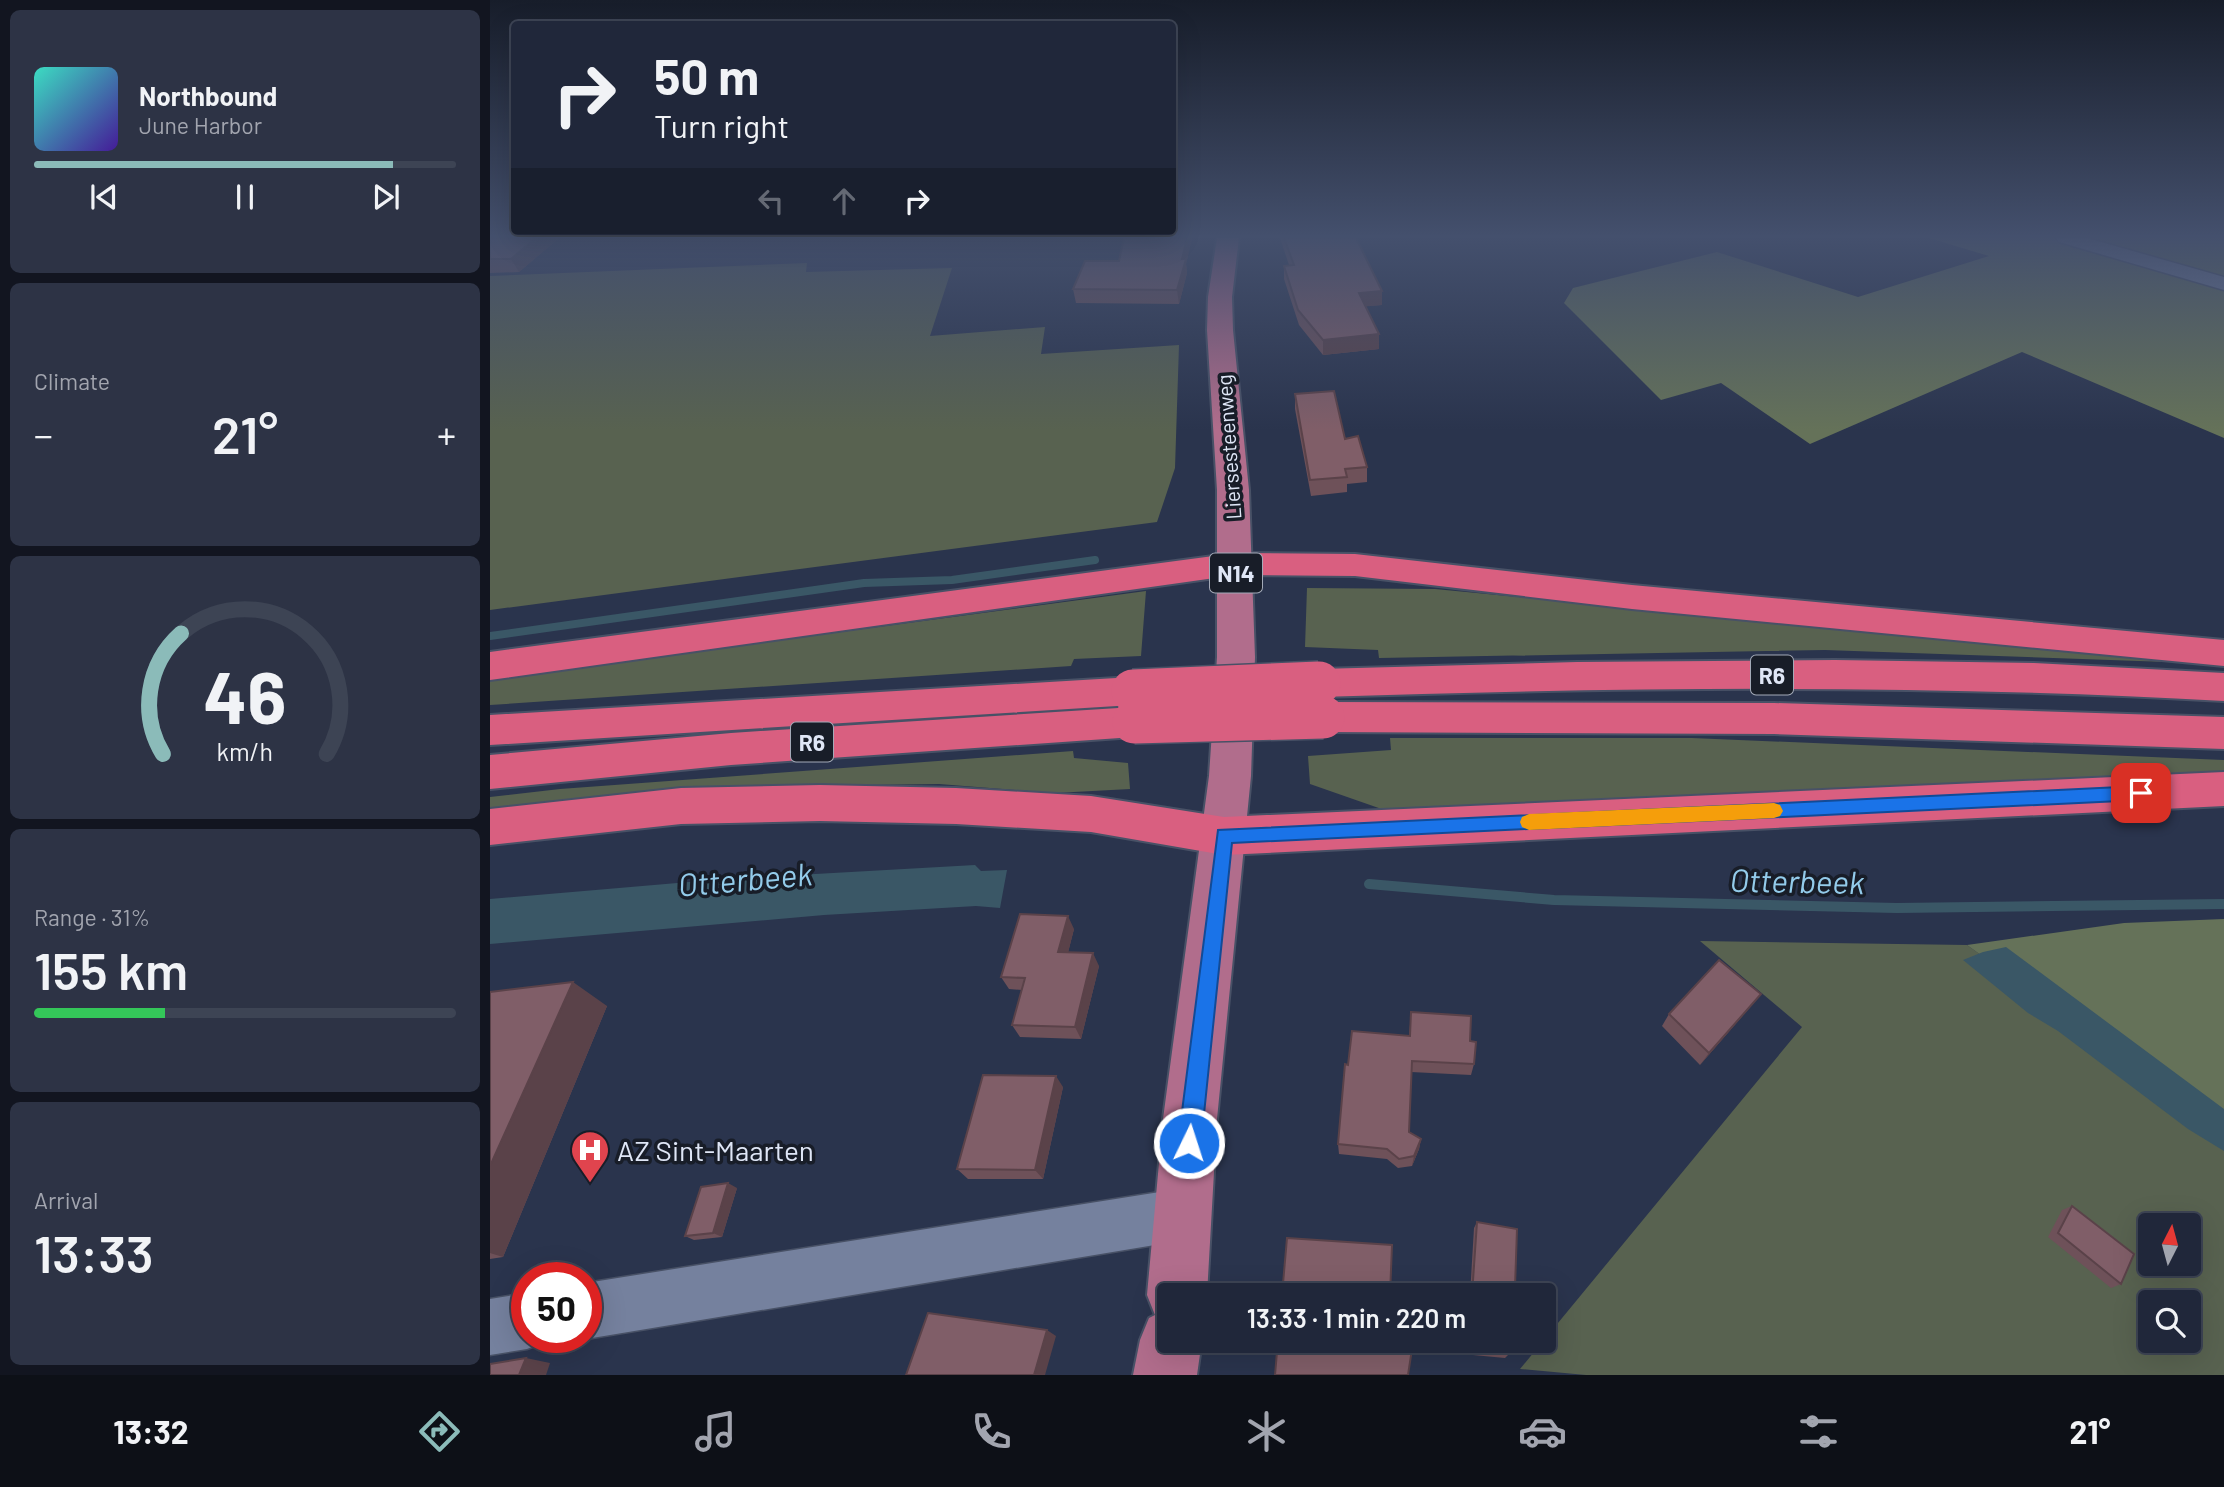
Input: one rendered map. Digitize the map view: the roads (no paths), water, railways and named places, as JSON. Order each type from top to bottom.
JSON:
[{"type":"highway","points":[[490,666],[1236,564],[1355,565],[1632,597],[2224,653]]},
{"type":"highway","name":"R6","points":[[1321,700],[1460,678],[2010,676],[2224,687]]},
{"type":"highway","name":"R6","points":[[490,730],[844,706],[1133,706],[1321,700],[1626,715],[2089,726],[2224,733]]},
{"type":"highway","name":"R6","points":[[490,772],[595,760],[841,740],[1133,706]]},
{"type":"highway","points":[[490,827],[681,806],[820,803],[956,806],[1091,814],[1224,836],[2224,789]]},
{"type":"main road","name":"Liersesteenweg","points":[[1220,302],[1236,564],[1236,657],[1224,836]]},
{"type":"main road","name":"N14","points":[[1178,1283],[1192,1105],[1224,836]]},
{"type":"main road","points":[[1165,1375],[1169,1353]]},
{"type":"street","points":[[602,1308],[1185,1214]]},
{"type":"street","points":[[490,1327],[511,1324]]},
{"type":"water","points":[[975,865],[981,871],[1007,870],[1000,908],[976,906],[824,915],[490,944],[490,899],[724,879]]},
{"type":"water","points":[[2006,947],[2224,1109],[2224,1151],[2188,1129],[2058,1031],[2028,1013],[1963,960]]},
{"type":"waterway","points":[[490,636],[864,583],[952,580],[1095,560]]},
{"type":"waterway","name":"Otterbeek","points":[[1369,884],[1554,900],[1897,908],[2224,904]]},
{"type":"place","name":"AZ Sint-Maarten","points":[[590,1184]]}]
